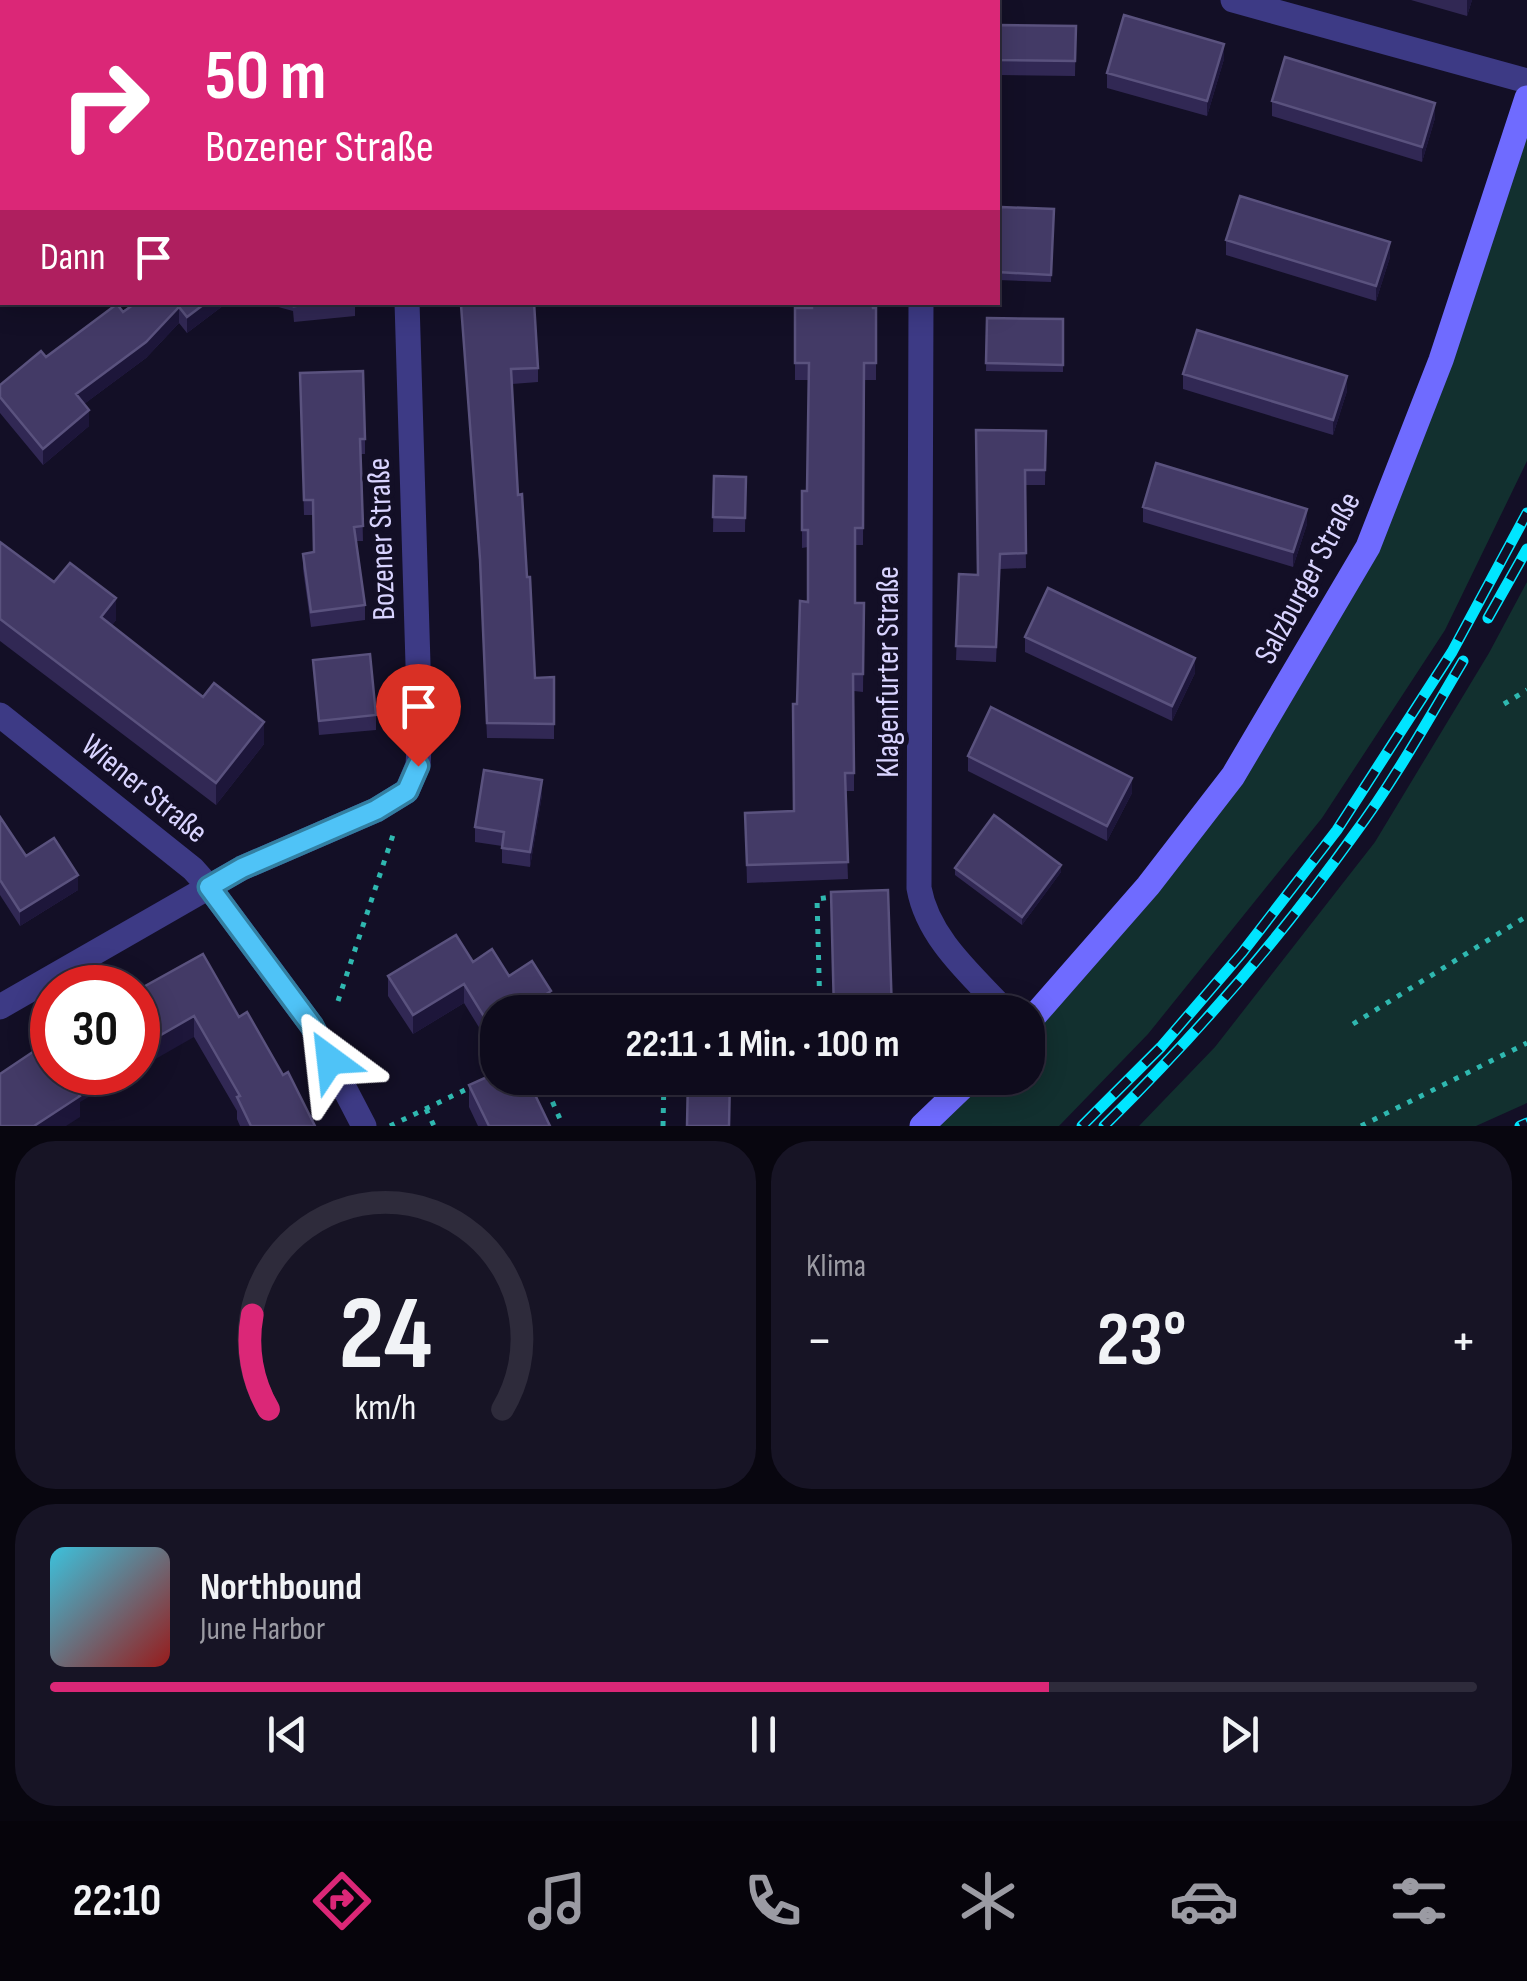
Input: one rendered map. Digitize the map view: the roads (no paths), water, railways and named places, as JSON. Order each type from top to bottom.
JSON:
[{"type":"street","points":[[1233,0],[1527,81]]},
{"type":"street","name":"Salzburger Straße","points":[[1045,1004],[1148,886],[1233,776],[1368,547],[1440,360],[1527,98]]},
{"type":"street","name":"Bozener Straße","points":[[209,887],[242,868],[376,810],[407,791],[418,766],[407,305]]},
{"type":"street","name":"Klagenfurter Straße","points":[[921,305],[920,888],[923,907],[946,947],[990,995]]},
{"type":"street","name":"Wiener Straße","points":[[0,715],[194,870],[312,1026],[364,1126]]},
{"type":"street","points":[[0,1007],[209,887]]},
{"type":"street","points":[[922,1126],[954,1095]]},
{"type":"railway","points":[[1082,1126],[1161,1047],[1242,953],[1337,830],[1452,652],[1527,513]]},
{"type":"railway","points":[[1488,618],[1527,549]]},
{"type":"railway","points":[[1104,1126],[1203,1022],[1295,913],[1383,794],[1463,661]]},
{"type":"railway","points":[[1520,1126],[1527,1123]]}]
